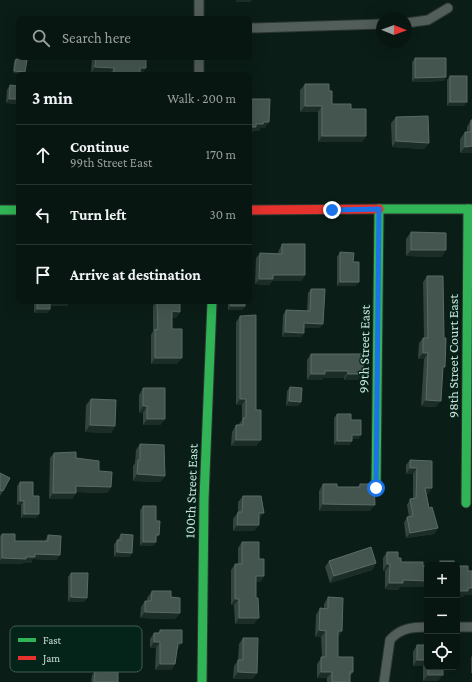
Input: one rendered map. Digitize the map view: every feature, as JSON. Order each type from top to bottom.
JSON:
[{"type":"street","points":[[198,0],[198,16]]},
{"type":"street","points":[[412,22],[428,20],[448,8]]},
{"type":"street","points":[[252,28],[376,24]]},
{"type":"street","points":[[199,60],[199,72]]},
{"type":"street","name":"99th Street East","points":[[376,488],[379,209]]},
{"type":"street","points":[[252,210],[470,209]]},
{"type":"street","name":"98th Street Court East","points":[[466,504],[470,209]]},
{"type":"street","points":[[0,210],[16,210]]},
{"type":"street","name":"100th Street East","points":[[202,682],[204,506],[212,304]]},
{"type":"street","points":[[384,682],[390,640],[394,636],[412,627],[424,627]]},
{"type":"street","points":[[460,627],[472,627]]},
{"type":"building","points":[[415,58],[446,58],[446,77],[415,78]]},
{"type":"building","points":[[16,59],[27,60],[25,72],[14,71]]},
{"type":"building","points":[[96,60],[146,60],[146,68],[140,68],[140,72],[114,72],[114,68],[95,67]]},
{"type":"building","points":[[450,76],[467,76],[467,102],[450,102]]},
{"type":"building","points":[[305,84],[329,84],[329,91],[332,91],[332,104],[351,104],[351,109],[366,109],[366,136],[322,136],[322,106],[305,106]]},
{"type":"building","points":[[10,85],[16,86],[16,99],[9,99]]},
{"type":"building","points":[[252,99],[270,99],[269,122],[256,124],[256,127],[252,127]]},
{"type":"building","points":[[428,116],[429,143],[396,141],[396,117]]},
{"type":"building","points":[[471,120],[472,146],[465,147],[465,132],[471,132]]},
{"type":"building","points":[[411,232],[446,233],[446,250],[411,250]]},
{"type":"building","points":[[282,244],[305,244],[305,275],[273,275],[273,279],[259,279],[260,253],[282,254]]},
{"type":"building","points":[[340,252],[354,253],[353,262],[359,262],[359,282],[340,282]]},
{"type":"building","points":[[427,276],[443,276],[444,338],[446,338],[445,367],[443,367],[441,401],[426,400],[428,353],[423,353],[423,338],[428,338]]},
{"type":"building","points":[[311,289],[325,289],[323,324],[304,323],[304,333],[285,332],[286,310],[310,311]]},
{"type":"building","points":[[37,304],[50,304],[50,309],[37,309]]},
{"type":"building","points":[[157,304],[180,304],[180,312],[172,311],[172,329],[182,329],[182,358],[155,358],[155,329],[158,330]]},
{"type":"building","points":[[231,304],[245,304],[245,306],[231,306]]},
{"type":"building","points":[[256,315],[256,410],[261,410],[261,440],[236,440],[236,425],[243,425],[243,418],[246,418],[246,399],[240,399],[240,316]]},
{"type":"building","points":[[311,354],[363,354],[363,374],[348,374],[348,371],[325,371],[325,374],[311,374]]},
{"type":"building","points":[[290,387],[302,388],[301,402],[289,401]]},
{"type":"building","points":[[143,388],[165,388],[165,419],[147,419],[147,406],[143,406]]},
{"type":"building","points":[[91,399],[116,400],[115,426],[90,425]]},
{"type":"building","points":[[337,414],[351,414],[351,420],[361,420],[361,435],[352,435],[352,441],[337,441]]},
{"type":"building","points":[[140,444],[164,445],[165,476],[137,474],[138,460],[140,460]]},
{"type":"building","points":[[76,452],[76,458],[99,461],[99,471],[112,472],[111,487],[76,486],[76,493],[53,493],[54,453]]},
{"type":"building","points":[[410,460],[432,461],[432,488],[425,488],[429,508],[432,507],[438,528],[410,533],[407,517],[413,516],[410,499],[416,498],[417,468],[410,468]]},
{"type":"building","points":[[0,473],[10,478],[3,491],[0,490]]},
{"type":"building","points":[[20,482],[33,482],[33,496],[39,496],[39,514],[24,514],[24,501],[20,501]]},
{"type":"building","points":[[323,484],[337,484],[337,487],[360,487],[360,484],[374,484],[375,505],[323,504]]},
{"type":"building","points":[[243,496],[261,496],[264,513],[259,513],[259,525],[237,525],[238,512],[242,512]]},
{"type":"building","points":[[143,506],[156,506],[156,521],[160,521],[159,535],[156,535],[156,542],[143,542]]},
{"type":"building","points":[[2,534],[15,534],[15,541],[48,541],[48,535],[61,536],[60,555],[35,554],[35,557],[26,557],[26,559],[2,558]]},
{"type":"building","points":[[121,534],[133,535],[132,553],[117,552],[117,540],[121,540]]},
{"type":"building","points":[[242,542],[259,542],[259,559],[264,559],[264,576],[256,576],[256,598],[258,598],[259,618],[239,618],[239,599],[235,599],[235,564],[242,564]]},
{"type":"building","points":[[371,547],[376,563],[334,576],[329,561]]},
{"type":"building","points":[[387,552],[398,552],[398,558],[401,558],[401,562],[423,562],[424,581],[403,580],[403,583],[389,583],[390,564],[387,564]]},
{"type":"building","points":[[440,561],[454,561],[454,562]]},
{"type":"building","points":[[460,566],[468,566],[468,571],[472,571],[472,588],[468,588],[468,591],[460,591]]},
{"type":"building","points":[[71,573],[88,573],[87,598],[71,597]]},
{"type":"building","points":[[152,591],[171,591],[171,597],[180,598],[180,613],[145,612],[145,601],[151,601]]},
{"type":"building","points":[[328,597],[343,598],[342,631],[338,631],[338,657],[353,657],[353,672],[350,672],[350,682],[332,682],[332,672],[321,672],[321,657],[326,657],[326,631],[319,630],[320,608],[328,609]]},
{"type":"building","points":[[160,630],[182,630],[182,643],[178,643],[175,664],[160,664],[160,642],[154,642],[154,633],[160,633]]},
{"type":"building","points":[[243,638],[258,638],[257,673],[238,672],[238,660],[243,660]]},
{"type":"building","points":[[417,645],[424,645],[424,660],[417,660]]},
{"type":"building","points":[[428,670],[443,670],[443,675],[428,675]]},
{"type":"building","points":[[95,672],[118,672],[118,682],[94,682]]},
{"type":"traffic: fast","points":[[379,209],[472,209]]},
{"type":"traffic: fast","points":[[376,488],[379,209]]},
{"type":"traffic: fast","points":[[466,503],[468,209]]},
{"type":"traffic: fast","points":[[0,210],[16,210]]},
{"type":"traffic: fast","points":[[202,682],[204,499],[212,304]]},
{"type":"traffic: jam","points":[[252,210],[379,209]]},
{"type":"route","points":[[332,210],[379,209],[376,488]]}]
